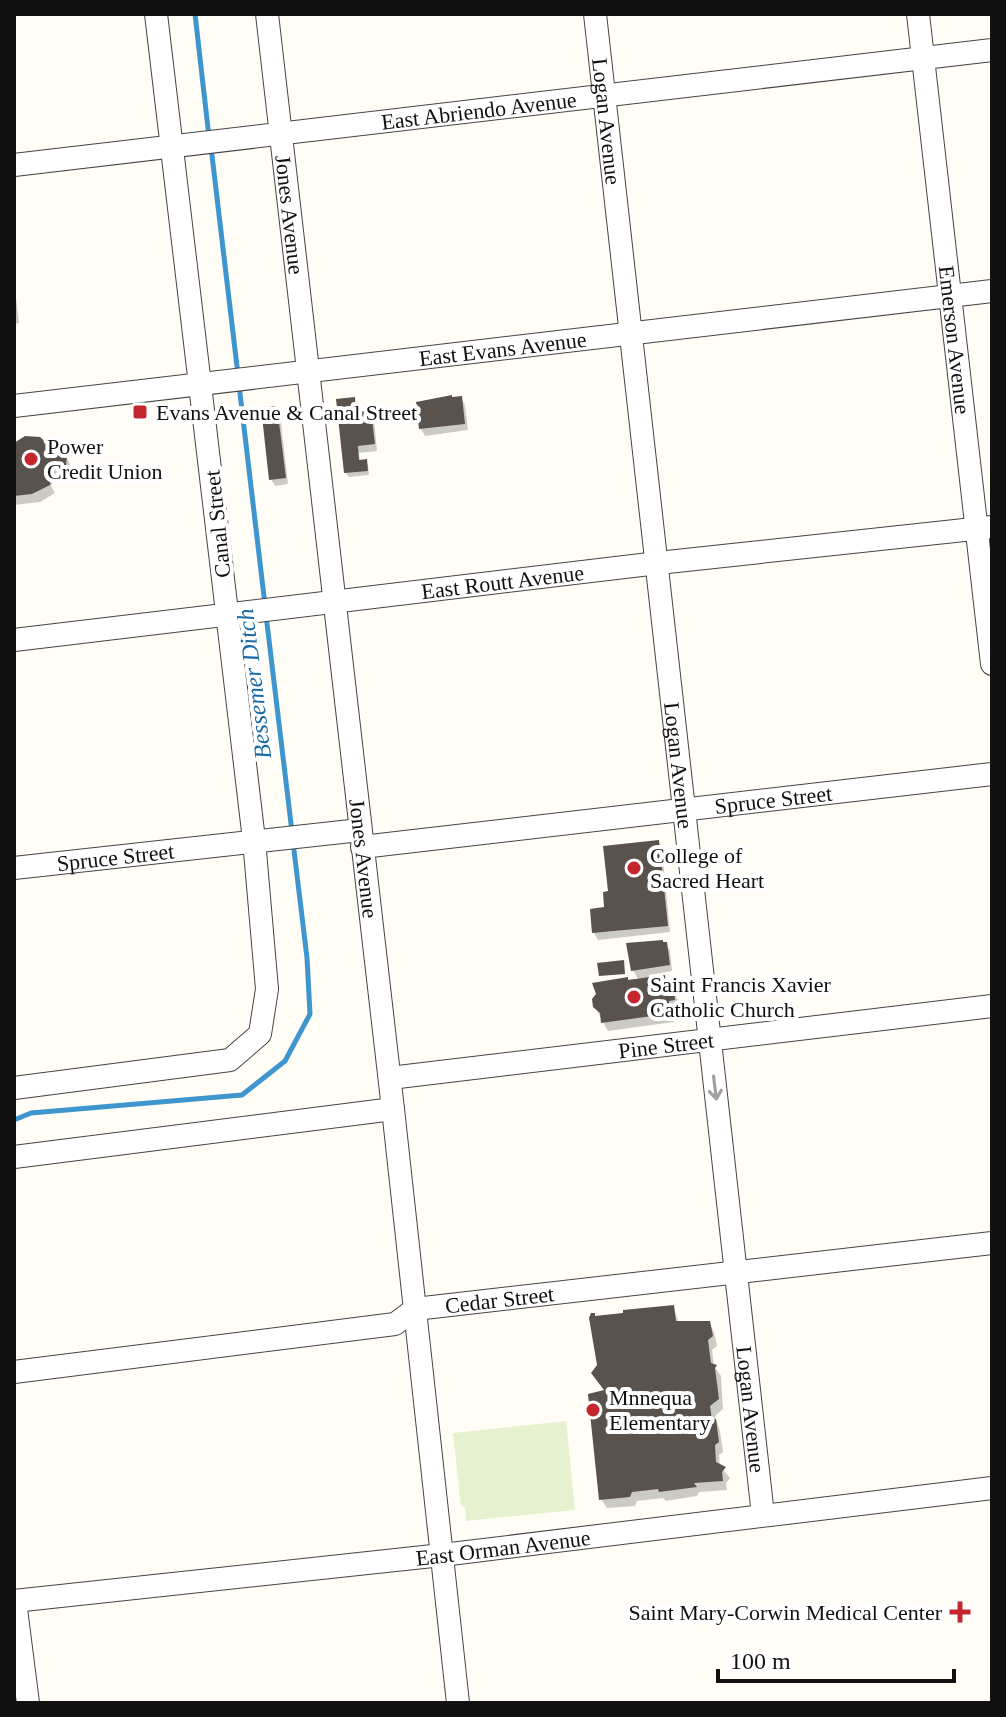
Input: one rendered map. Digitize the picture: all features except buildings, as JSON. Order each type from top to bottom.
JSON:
[{"type":"street","name":"Canal Street","points":[[14,1088],[230,1060],[260,1034],[267,989],[254,840],[156,14]]},
{"type":"street","name":"Jones Avenue","points":[[267,14],[390,1078],[458,1703]]},
{"type":"street","name":"Logan Avenue","points":[[595,14],[763,1515]]},
{"type":"street","name":"Emerson Avenue","points":[[918,14],[950,295],[984,528],[992,664]]},
{"type":"street","name":"East Abriendo Avenue","points":[[14,165],[992,50]]},
{"type":"street","name":"East Evans Avenue","points":[[14,406],[992,291]]},
{"type":"street","name":"East Routt Avenue","points":[[14,640],[658,563],[984,528]]},
{"type":"street","name":"Spruce Street","points":[[14,868],[254,840],[361,838],[683,808],[992,774]]},
{"type":"street","name":"Pine Street","points":[[390,1078],[992,1006]]},
{"type":"street","points":[[14,1157],[393,1109]]},
{"type":"street","name":"Cedar Street","points":[[14,1372],[395,1324],[415,1309],[992,1243]]},
{"type":"street","name":"East Orman Avenue","points":[[15,1601],[442,1555],[992,1488]]},
{"type":"street","points":[[15,1601],[28,1703]]},
{"type":"green space","points":[[566,1421],[575,1510],[466,1521],[465,1507],[461,1507],[453,1433]]},
{"type":"waterway","name":"Bessemer Ditch","points":[[195,14],[209,137]]},
{"type":"waterway","name":"Bessemer Ditch","points":[[211,147],[238,375]]},
{"type":"waterway","name":"Bessemer Ditch","points":[[239,385],[265,605]]},
{"type":"waterway","name":"Bessemer Ditch","points":[[266,615],[292,832]]},
{"type":"waterway","name":"Bessemer Ditch","points":[[14,1120],[31,1113],[242,1095],[285,1061],[310,1014],[307,958],[293,842]]},
{"type":"place","name":"Evans Avenue & Canal Street","points":[[140,412]]},
{"type":"place","name":"Power Credit Union","points":[[31,459]]},
{"type":"place","name":"College of Sacred Heart","points":[[634,868]]},
{"type":"place","name":"Saint Francis Xavier Catholic Church","points":[[634,997]]},
{"type":"place","name":"Mnnequa Elementary","points":[[593,1410]]},
{"type":"place","name":"Saint Mary-Corwin Medical Center","points":[[960,1612]]}]
